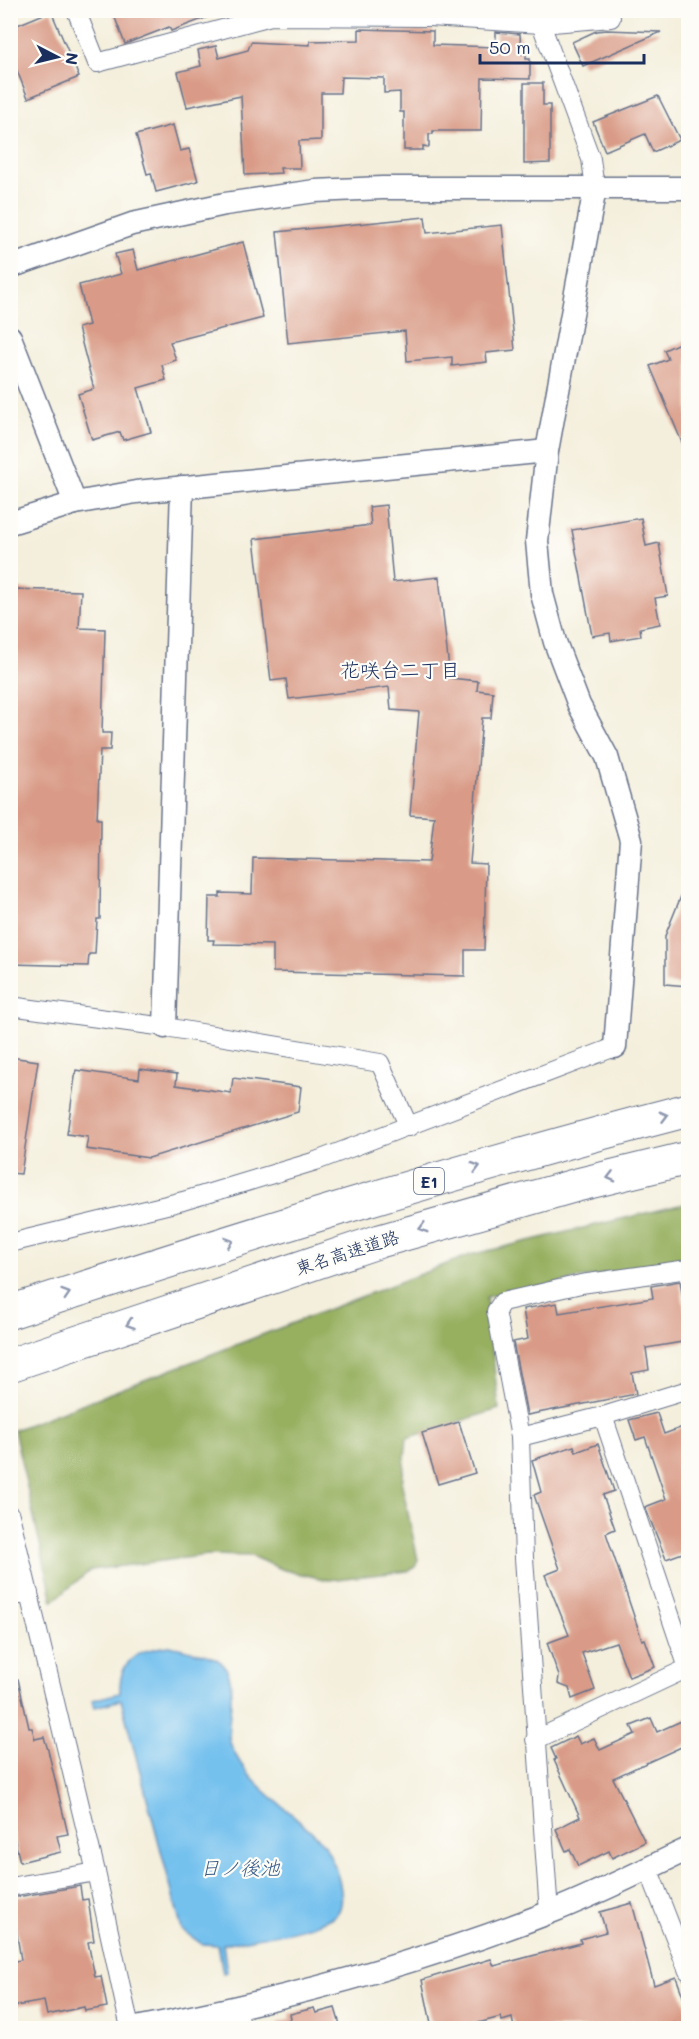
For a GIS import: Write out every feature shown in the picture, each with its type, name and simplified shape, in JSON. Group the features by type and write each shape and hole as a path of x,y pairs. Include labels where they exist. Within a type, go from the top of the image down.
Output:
{"highway":[{"name":"E1","path":"10,1312 383,1194 548,1146 688,1110"},
{"name":"東名高速道路","path":"10,1365 380,1240 577,1185 688,1158"}],"street":[{"path":"76,10 98,63 270,13 429,14 541,24 611,18 609,10"},
{"path":"10,1243 183,1201 316,1161 615,1047 631,840 607,757 579,705 555,642 542,594 537,541 547,451 595,188 591,159 541,24"},
{"path":"10,267 132,224 225,204 315,191 382,188 688,188"},
{"path":"10,337 75,503"},
{"path":"10,523 75,503 136,492 547,451"},
{"path":"165,1027 182,487"},
{"path":"10,1006 165,1027 380,1063 409,1127"},
{"path":"549,1913 524,1558 520,1437 496,1311 502,1302 581,1284 688,1269"},
{"path":"520,1437 603,1416 688,1390"},
{"path":"536,1740 688,1668 603,1416"},
{"path":"10,1515 20,1595 96,1872 130,2028"},
{"path":"136,2028 239,2019 549,1913 688,1849"},
{"path":"648,1868 687,1965"},
{"path":"10,1887 96,1872"}],"green space":[{"path":"688,1203 688,1258 486,1297 499,1409 407,1438 402,1485 418,1560 415,1567 408,1571 328,1580 284,1570 251,1556 208,1555 91,1570 53,1601 14,1430 470,1255"}],"water":[{"name":"日ノ後池","path":"170,1646 213,1657 227,1670 231,1695 229,1738 231,1745 248,1774 259,1786 321,1841 331,1857 341,1891 339,1910 334,1916 322,1922 280,1934 223,1944 227,1972 223,1973 218,1945 202,1944 182,1930 121,1700 95,1707 92,1700 120,1693 120,1682 127,1664 140,1653"}],"building":[{"path":"112,10 221,10 221,12 171,31 169,27 125,44"},
{"path":"51,11 79,77 28,98 10,53 10,28"},
{"path":"359,29 433,31 433,45 496,47 496,32 520,34 521,54 526,54 526,59 530,59 530,79 482,78 481,131 433,131 433,134 429,134 429,147 423,146 423,150 404,150 404,112 400,112 400,92 384,93 384,78 341,77 340,93 321,93 321,140 299,141 300,168 280,168 281,173 245,175 241,96 187,107 178,72 201,66 198,50 216,46 219,58 248,50 251,42 310,45 310,41 359,40"},
{"path":"596,31 661,32 583,66 572,42"},
{"path":"524,83 543,83 543,105 550,105 550,163 524,164"},
{"path":"658,96 680,140 653,152 645,134 605,151 593,122"},
{"path":"173,125 180,151 189,149 198,181 156,192 151,173 147,174 136,135"},
{"path":"425,217 427,233 502,225 515,350 486,353 487,362 452,366 452,357 407,361 405,331 288,343 277,232"},
{"path":"243,242 263,318 170,342 176,360 162,365 166,380 138,388 151,432 123,440 120,432 92,440 78,394 94,389 78,328 89,325 79,285 121,274 115,254 133,250 138,270"},
{"path":"688,339 688,457 650,366 668,359 664,350"},
{"path":"386,505 393,582 439,577 450,678 478,681 477,690 493,692 491,718 482,718 470,863 486,864 484,950 465,950 465,976 273,972 273,945 213,944 214,940 208,940 209,897 220,897 220,893 252,894 253,858 429,862 434,817 410,815 419,712 391,710 389,687 289,699 286,679 271,681 254,539 371,525 369,507"},
{"path":"641,518 646,546 659,543 668,596 655,598 660,624 640,628 641,636 611,641 610,633 592,636 572,530"},
{"path":"10,589 81,591 79,628 105,629 102,733 111,733 110,750 100,750 97,819 101,819 100,919 97,919 95,954 89,954 88,966 10,964"},
{"path":"688,879 688,986 665,984 665,936"},
{"path":"10,1057 38,1061 21,1174 10,1173"},
{"path":"140,1069 177,1074 176,1085 231,1093 233,1078 301,1087 298,1112 149,1158 86,1149 88,1137 67,1134 76,1070 139,1079"},
{"path":"680,1281 685,1312 688,1312 688,1341 646,1348 649,1370 632,1373 636,1394 527,1415 513,1342 528,1339 523,1309 557,1303 559,1313 653,1298 651,1286"},
{"path":"657,1413 664,1434 688,1425 688,1551 666,1559 645,1507 666,1499 645,1437 636,1440 629,1420"},
{"path":"459,1422 475,1473 438,1484 422,1433"},
{"path":"598,1444 614,1491 603,1495 615,1529 606,1533 642,1640 645,1639 655,1667 629,1677 616,1642 582,1653 595,1690 572,1699 569,1688 558,1684 559,1676 547,1643 569,1635 545,1575 560,1569 534,1495 541,1492 532,1460 574,1446 576,1452"},
{"path":"18,1679 29,1728 32,1728 35,1739 44,1737 68,1834 57,1836 61,1852 20,1862 10,1821 10,1680"},
{"path":"651,1718 657,1732 688,1718 688,1744 613,1778 645,1842 612,1858 609,1851 578,1866 570,1849 566,1851 556,1829 580,1817 554,1760 556,1759 551,1748 576,1736 580,1744 594,1738 600,1750 635,1734 631,1726"},
{"path":"80,1886 82,1900 88,1899 94,1941 88,1942 95,1977 101,1976 107,2007 85,2011 84,2007 47,2015 44,2001 10,2007 10,1962 21,1960 11,1898"},
{"path":"632,1903 654,1985 676,1977 688,2010 688,2028 677,2028 675,2023 647,2028 514,2028 512,2018 502,2021 501,2017 459,2028 432,2028 422,1980 491,1959 494,1966 581,1943 580,1939 606,1932 600,1912"},
{"path":"314,2008 316,2013 335,2008 341,2028 279,2028 278,2023 291,2019 290,2014"}],"district":[{"name":"花咲台二丁目","path":"400,669"}]}
